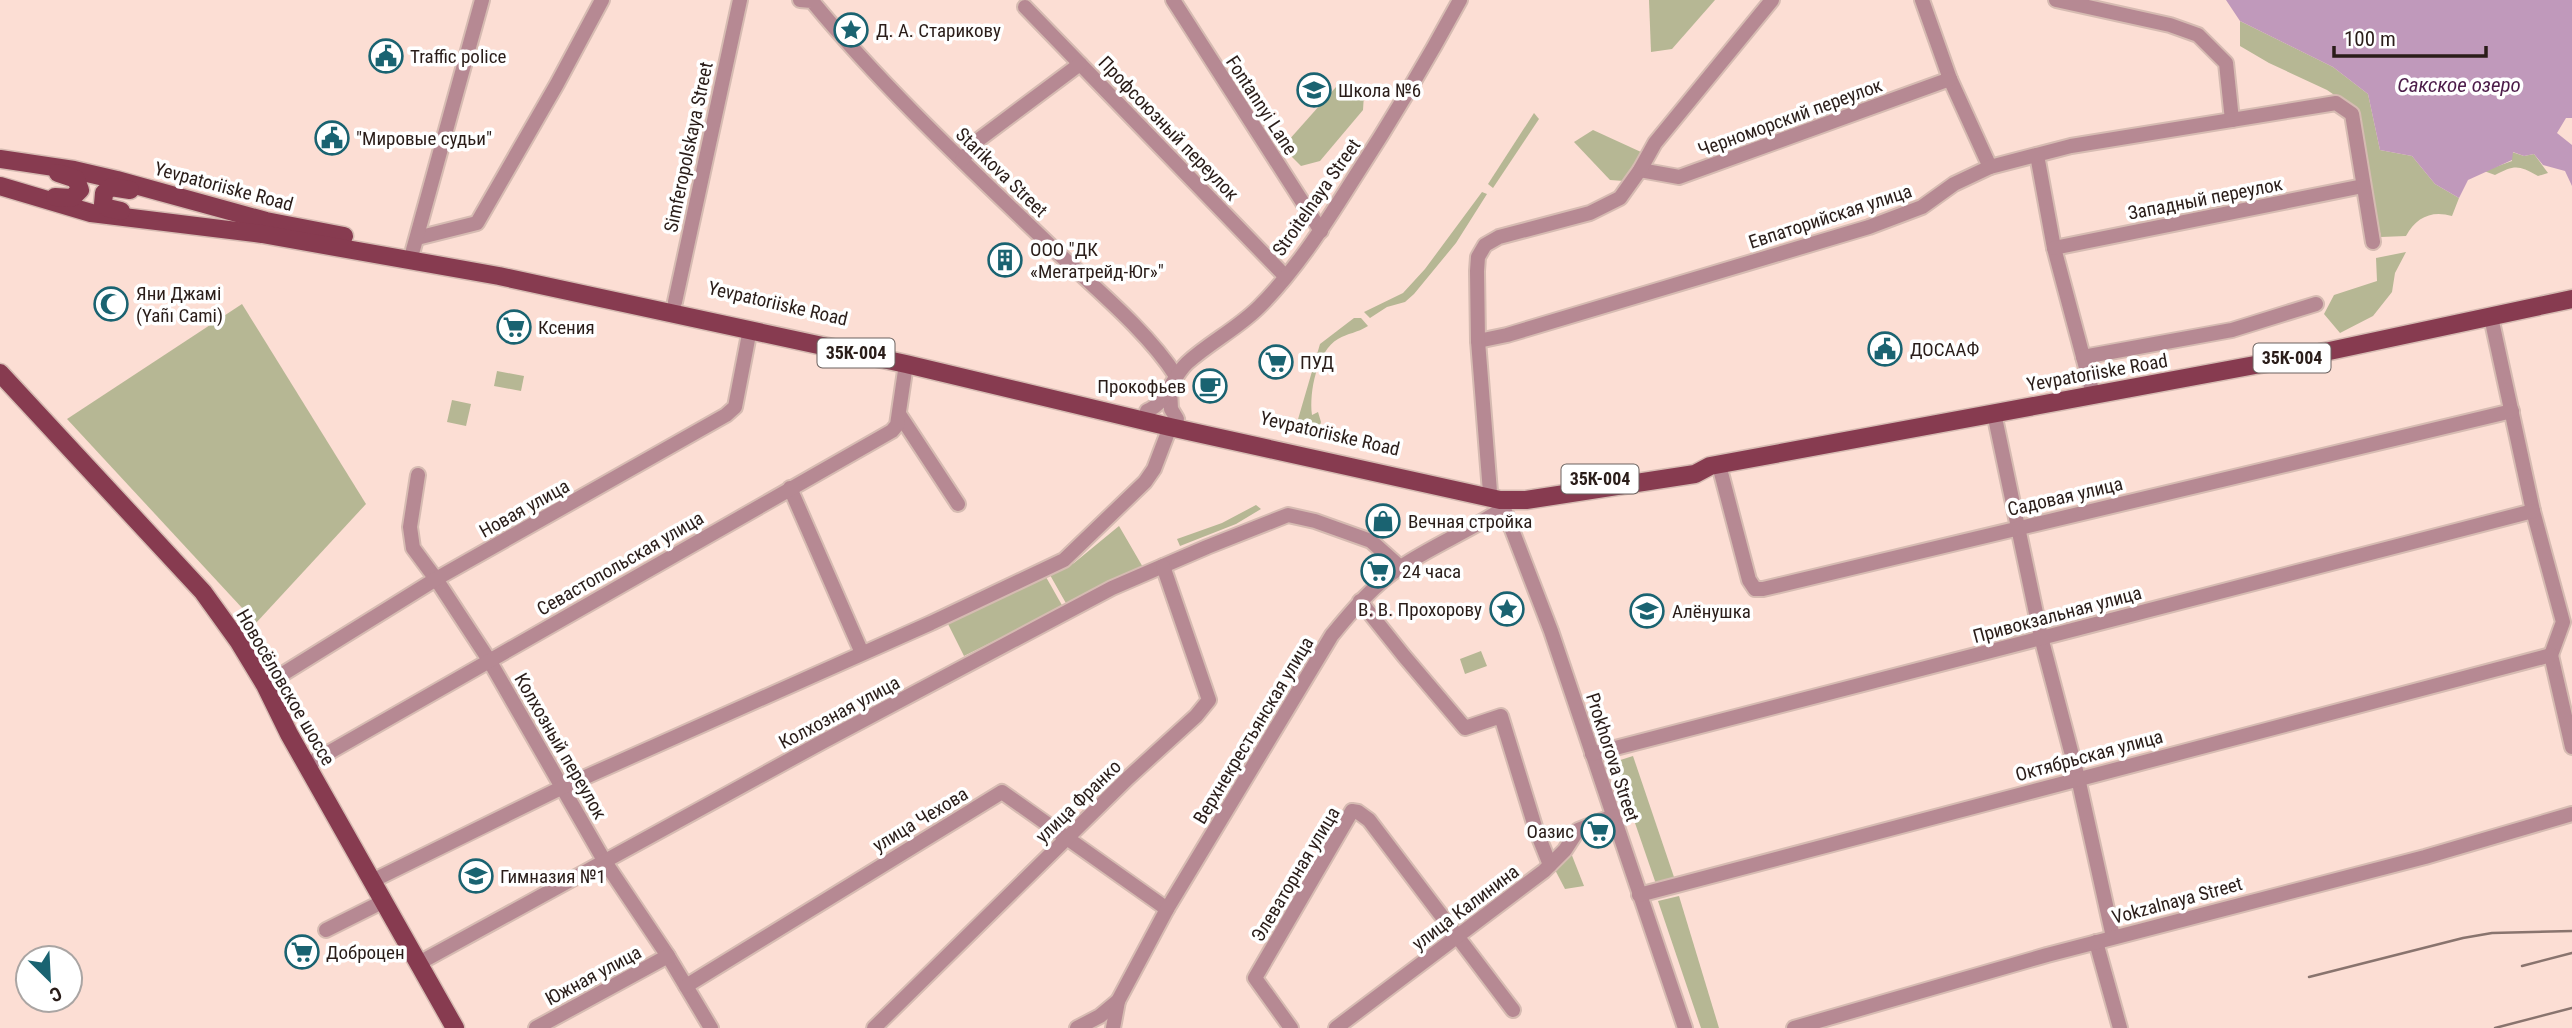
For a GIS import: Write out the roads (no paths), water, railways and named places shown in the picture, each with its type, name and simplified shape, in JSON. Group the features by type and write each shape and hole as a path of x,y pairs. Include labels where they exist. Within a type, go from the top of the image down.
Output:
{"main road":[{"name":"Yevpatoriiske Road","path":"7,160 74,170 266,221 415,244 894,350 1147,411 1174,423"},
{"path":"0,186 20,187 68,199 77,195 79,190 76,179 68,175 25,168 7,160"},
{"name":"Yevpatoriiske Road","path":"0,186 91,213 262,234 499,276 1174,423 1492,498 1693,464 1715,466 2320,353 2491,317"},
{"path":"147,188 139,191 111,187 104,193 103,204 108,208 160,218 171,224"},
{"name":"35К-004","path":"2491,317 2572,299"},
{"name":"Новосёловское шоссе","path":"0,373 204,592 223,616 265,685 455,1028"}],"street":[{"path":"415,244 482,0"},
{"path":"415,244 477,223 558,84 602,0"},
{"name":"Simferopolskaya Street","path":"675,302 740,0"},
{"name":"Starikova Street","path":"809,0 860,57 961,160 1168,363 1173,382"},
{"name":"Fontannyi Lane","path":"1173,0 1321,231"},
{"name":"Stroitelnaya Street","path":"1147,411 1161,402 1173,382 1198,354 1260,306 1321,231 1407,96 1460,0"},
{"path":"1473,528 1492,498 1478,341 1478,257 1485,244 1499,237 1590,213 1625,193 1655,143 1772,0"},
{"path":"1922,0 1950,79 1990,167"},
{"path":"2056,0 2170,25 2198,36 2226,63 2232,120"},
{"name":"Профсоюзный переулок","path":"1025,7 1284,276"},
{"path":"961,160 977,141 1080,64"},
{"name":"Черноморский переулок","path":"1640,170 1679,177 1950,79"},
{"name":"Евпаторийская улица","path":"1478,341 1507,335 1869,227 1922,207 1954,184 1990,167 2071,146 2336,103 2353,114 2363,186"},
{"path":"2037,155 2054,248 2093,394"},
{"path":"2363,186 2373,242"},
{"name":"Западный переулок","path":"2054,248 2363,186"},
{"path":"2083,357 2232,330 2316,304"},
{"path":"2491,317 2533,511 2563,622 2551,655 2572,747"},
{"name":"Новая улица","path":"265,685 436,579 726,415 735,407 750,329"},
{"path":"906,364 899,414 958,504"},
{"path":"1173,382 1171,409 1174,423"},
{"name":"Садовая улица","path":"1715,466 1749,580 1755,589 1763,589 2512,411"},
{"path":"1994,413 2041,637 2078,778 2113,937"},
{"name":"Севастопольская улица","path":"307,765 892,431 897,425 899,414"},
{"name":"Колхозная улица","path":"372,881 563,787 1009,587 1065,559 1145,482 1154,469 1174,423"},
{"name":"Колхозный переулок","path":"418,475 410,527 414,548 489,660 605,862 668,956 711,1028"},
{"path":"790,488 862,653"},
{"name":"Верхнекрестьянская улица","path":"1113,1028 1118,1001 1167,909 1332,635 1360,601 1400,567 1473,528 1492,498"},
{"name":"Prokhorova Street","path":"1492,498 1551,631 1685,1028"},
{"name":"Привокзальная улица","path":"1592,754 2533,511"},
{"name":"Колхозная улица","path":"419,963 1112,588 1288,515 1315,521 1371,541 1400,567"},
{"name":"улица Франко","path":"874,1028 1067,838 1196,716 1209,700 1159,568"},
{"path":"1360,601 1465,727 1501,716 1536,830 1550,865"},
{"name":"Октябрьская улица","path":"1639,895 2551,655"},
{"name":"улица Чехова","path":"686,986 1002,792 1167,909"},
{"name":"Элеваторная улица","path":"1291,1028 1255,978 1352,811 1359,812 1368,820 1514,1010"},
{"name":"Vokzalnaya Street","path":"1794,1028 2113,937 2425,858 2572,814"},
{"name":"улица Калинина","path":"1336,1028 1550,865 1565,850 1578,830 1613,816"},
{"path":"326,930 384,901"},
{"path":"2096,942 2120,1028"},
{"name":"Южная улица","path":"536,1028 668,956"},
{"name":"Верхнекрестьянская улица","path":"1082,1027 1118,1001"}],"water":[{"name":"Сакское озеро","path":"2226,0 2572,0 2572,118 2566,118 2557,133 2572,145 2572,186 2565,171 2543,165 2534,154 2524,156 2513,152 2512,160 2468,180 2459,198 2435,184 2412,156 2380,150 2368,94 2333,67 2240,21"}],"railway":[{"path":"2309,977 2463,938 2492,933 2572,931"},
{"path":"2522,966 2572,953"},
{"path":"2495,1028 2572,1008"}],"place":[{"name":"Д. А. Старикову","path":"851,30"},
{"name":"Traffic police","path":"386,56"},
{"name":"Школа №6","path":"1314,90"},
{"name":"\"Мировые судьи\"","path":"332,138"},
{"name":"ООО \"ДК «Мегатрейд-Юг»\"","path":"1005,260"},
{"name":"Яни Джамі (Yañı Cami)","path":"111,304"},
{"name":"Ксения","path":"514,327"},
{"name":"ДОСААФ","path":"1885,349"},
{"name":"ПУД","path":"1276,362"},
{"name":"Прокофьев","path":"1210,386"},
{"name":"Вечная стройка","path":"1383,521"},
{"name":"24 часа","path":"1378,571"},
{"name":"В. В. Прохорову","path":"1507,609"},
{"name":"Алёнушка","path":"1647,611"},
{"name":"Оазис","path":"1598,831"},
{"name":"Гимназия №1","path":"476,876"},
{"name":"Доброцен","path":"302,952"}]}
